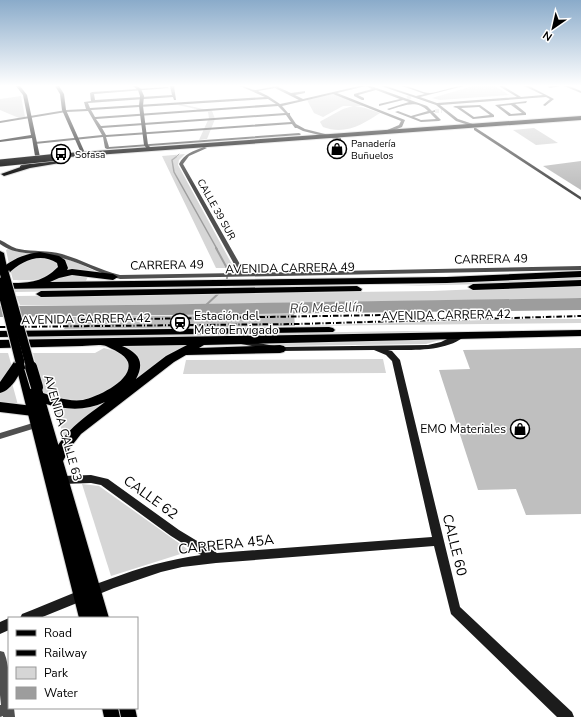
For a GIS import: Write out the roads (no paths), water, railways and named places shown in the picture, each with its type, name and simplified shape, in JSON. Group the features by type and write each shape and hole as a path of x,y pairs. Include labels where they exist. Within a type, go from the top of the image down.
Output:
{"highway":[{"path":"4,272 12,264 26,258 46,255 54,257 62,262 63,268 57,275"},
{"path":"557,269 581,268"},
{"path":"29,286 44,282 57,275 72,272 120,277"},
{"name":"AVENIDA CARRERA 49","path":"0,286 219,279 447,280 581,274"},
{"path":"360,289 447,280"},
{"name":"AVENIDA CARRERA 49","path":"0,294 490,287 581,283"},
{"name":"AVENIDA CARRERA 42","path":"0,334 581,326"},
{"name":"AVENIDA CARRERA 42","path":"0,344 233,341 581,333"},
{"path":"57,459 64,445 76,432 178,354 203,341"},
{"path":"38,391 46,400 63,404 83,404 102,399 120,388 132,376 134,370 133,358 126,350 104,343"},
{"path":"178,354 202,350 280,349"},
{"path":"0,389 8,381 20,362"},
{"path":"0,407 33,411"}],"main road":[{"path":"1,162 38,157 50,159 188,150 575,119"},
{"path":"1,162 188,150 212,145 457,127 475,127"},
{"path":"303,141 319,138"},
{"path":"65,157 148,148"},
{"path":"2,175 22,167 50,159 83,153 148,148 188,150"},
{"path":"1,162 9,162 11,166 9,170 2,175"},
{"name":"AVENIDA CALLE 63","path":"0,253 4,272 63,480 87,594"},
{"name":"AVENIDA CALLE 63","path":"0,282 36,425 87,594"},
{"path":"86,617 87,594"},
{"path":"87,594 100,617"}],"street":[{"path":"0,122 19,119"},
{"path":"22,167 38,157 30,119"},
{"path":"69,119 83,153"},
{"path":"95,119 106,136 108,148 148,148 207,140 299,134"},
{"path":"143,119 148,148"},
{"path":"100,127 209,119"},
{"path":"207,140 215,119"},
{"path":"251,119 258,137"},
{"path":"292,119 299,134"},
{"path":"385,133 401,126 403,120 402,119"},
{"path":"418,119 423,121 440,119"},
{"path":"199,141 205,122 201,120"},
{"path":"457,120 475,127 581,199"},
{"path":"457,120 459,123 457,127"},
{"path":"35,143 77,138 295,124 304,130 340,139"},
{"path":"274,141 293,137 299,134"},
{"path":"0,141 34,136"},
{"path":"207,140 207,143 212,145"},
{"name":"CALLE 39 SUR","path":"188,150 181,164 243,275"},
{"name":"CARRERA 49","path":"0,242 7,248 15,250 59,255 105,273 120,277 219,279"},
{"name":"CARRERA 49","path":"234,279 243,275 557,269"},
{"name":"AVENIDA CARRERA 42","path":"233,341 280,349 376,348 436,346 462,335"},
{"name":"CALLE 60","path":"376,348 389,353 396,360 455,610 567,717"},
{"path":"0,436 36,425"},
{"name":"CALLE 62","path":"63,480 91,479 104,482 175,533 216,558"},
{"name":"CARRERA 45A","path":"29,617 162,566 216,558 438,541"},
{"path":"0,656 6,712"}],"water":[{"name":"Río Medellín","path":"581,298 581,310 0,317 0,306"}],"waterway":[{"path":"176,157 179,154"},
{"path":"176,157 172,160 174,172 217,249"},
{"path":"216,248 228,270 226,286 222,289"},
{"path":"205,306 219,293"}],"railway":[{"path":"81,320 385,315"},
{"path":"0,327 297,324 581,316"}],"place":[{"name":"Panadería Buñuelos","path":"337,149"},
{"name":"Sofasa","path":"61,154"},
{"name":"Estación del Metro Envigado","path":"180,323"},
{"name":"EMO Materiales","path":"520,429"}]}
